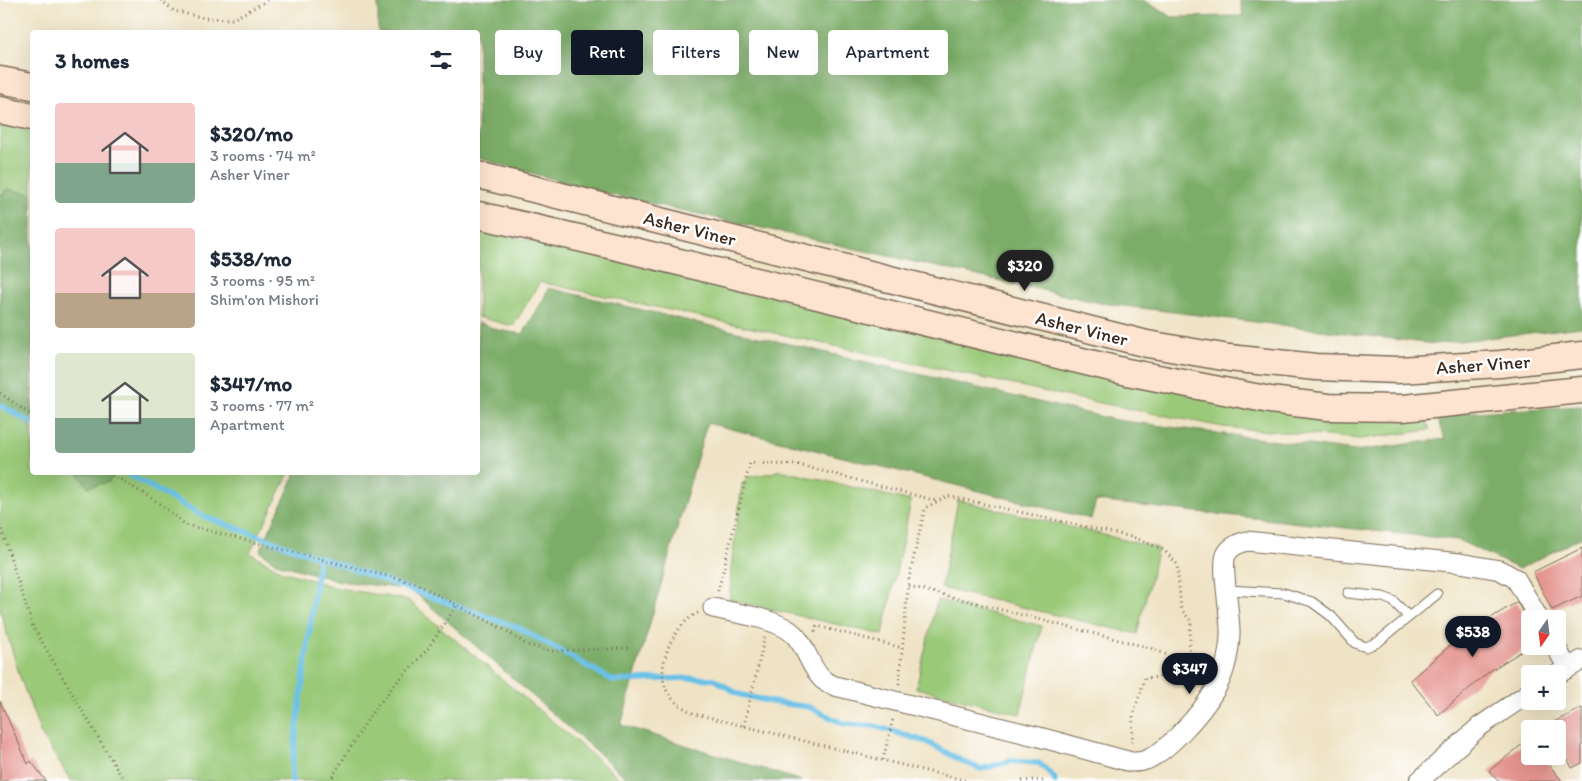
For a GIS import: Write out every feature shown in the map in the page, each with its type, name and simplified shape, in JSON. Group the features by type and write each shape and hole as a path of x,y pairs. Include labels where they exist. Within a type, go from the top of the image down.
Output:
{"main road":[{"path":"0,80 30,86"},
{"path":"0,110 30,117"},
{"name":"Asher Viner","path":"480,176 1147,344 1229,358 1316,367 1398,370 1500,364 1582,355"},
{"name":"Asher Viner","path":"480,215 618,247 1128,372 1270,400 1328,407 1403,408 1582,390"}],"street":[{"path":"713,608 768,621 791,632 823,680 835,686 1131,762 1145,761 1160,753 1188,726 1214,693 1226,664 1230,634 1224,568 1226,555 1236,544 1247,541 1460,563 1500,570 1516,578 1534,610"},
{"path":"1561,655 1569,668"},
{"path":"1419,781 1480,727 1521,698"}],"lane":[{"path":"1227,590 1284,593 1312,602 1331,616 1355,643 1366,647 1378,642 1437,594"},
{"path":"1348,593 1383,597 1393,601 1409,617"}],"path":[{"path":"161,0 174,11 204,18 233,19 268,0"},
{"path":"0,393 30,415"},
{"path":"713,608 750,463 799,465 938,501"},
{"path":"113,475 156,502 186,524 415,583 505,630 527,645 551,651 632,648"},
{"path":"883,760 898,702 908,586 925,508 948,496 1136,538 1164,550 1176,564 1181,609 1191,621 1189,654 1183,667 1162,677 1145,678 1133,716 1131,762"},
{"path":"0,525 33,627 124,781"},
{"path":"908,586 1154,649 1176,659 1210,698"},
{"path":"330,781 372,714 396,683 427,650 457,605"},
{"path":"690,616 672,639 665,660 663,674 666,688 677,704 695,714 967,781"},
{"path":"744,726 768,621"},
{"path":"810,661 816,626 903,648"},
{"path":"1022,781 1044,781"}],"green space":[{"path":"378,0 1143,0 1172,17 1243,16 1240,0 1582,0 1582,327 1434,344 1100,303 599,192 480,159 480,30 378,30"},
{"path":"0,125 30,131 30,475 288,475 250,553 282,571 338,588 408,600 623,781 71,781 41,734 20,677 0,610"},
{"path":"7,189 30,194 30,425 0,405 0,193 3,195"},
{"path":"480,229 1141,380 1424,414 1430,430 1360,439 1223,427 1070,397 540,282 513,326 480,318"},
{"path":"548,288 1116,420 1355,451 1445,439 1435,414 1582,406 1582,537 1519,569 1458,540 1096,501 1091,519 707,423 621,725 802,781 630,781 413,591 339,581 276,563 260,551 295,475 480,475 480,323 498,330 523,334"},
{"path":"780,470 911,501 883,635 730,600 731,567 742,484 748,477"},
{"path":"79,475 114,475 109,482 88,487"},
{"path":"958,500 1158,548 1137,634 941,588"},
{"path":"937,600 1042,626 1020,714 916,688"}],"building":[{"path":"1582,548 1582,596 1552,610 1533,572"},
{"path":"1517,602 1522,610 1521,652 1490,671 1438,715 1410,680 1461,636"},
{"path":"0,701 28,764 31,761 46,781 0,781"},
{"path":"1582,708 1582,763 1572,768 1566,756 1566,720 1558,720"},
{"path":"1521,745 1521,765 1549,765 1562,781 1498,781 1489,771"}],"waterway":[{"path":"0,405 30,422"},
{"path":"129,475 205,517 519,628 614,681 714,679 738,694 772,702 809,707 844,724 875,726 927,742 981,769 1010,761 1039,763 1054,777 1055,781"},
{"path":"292,781 292,767 319,557"}]}
